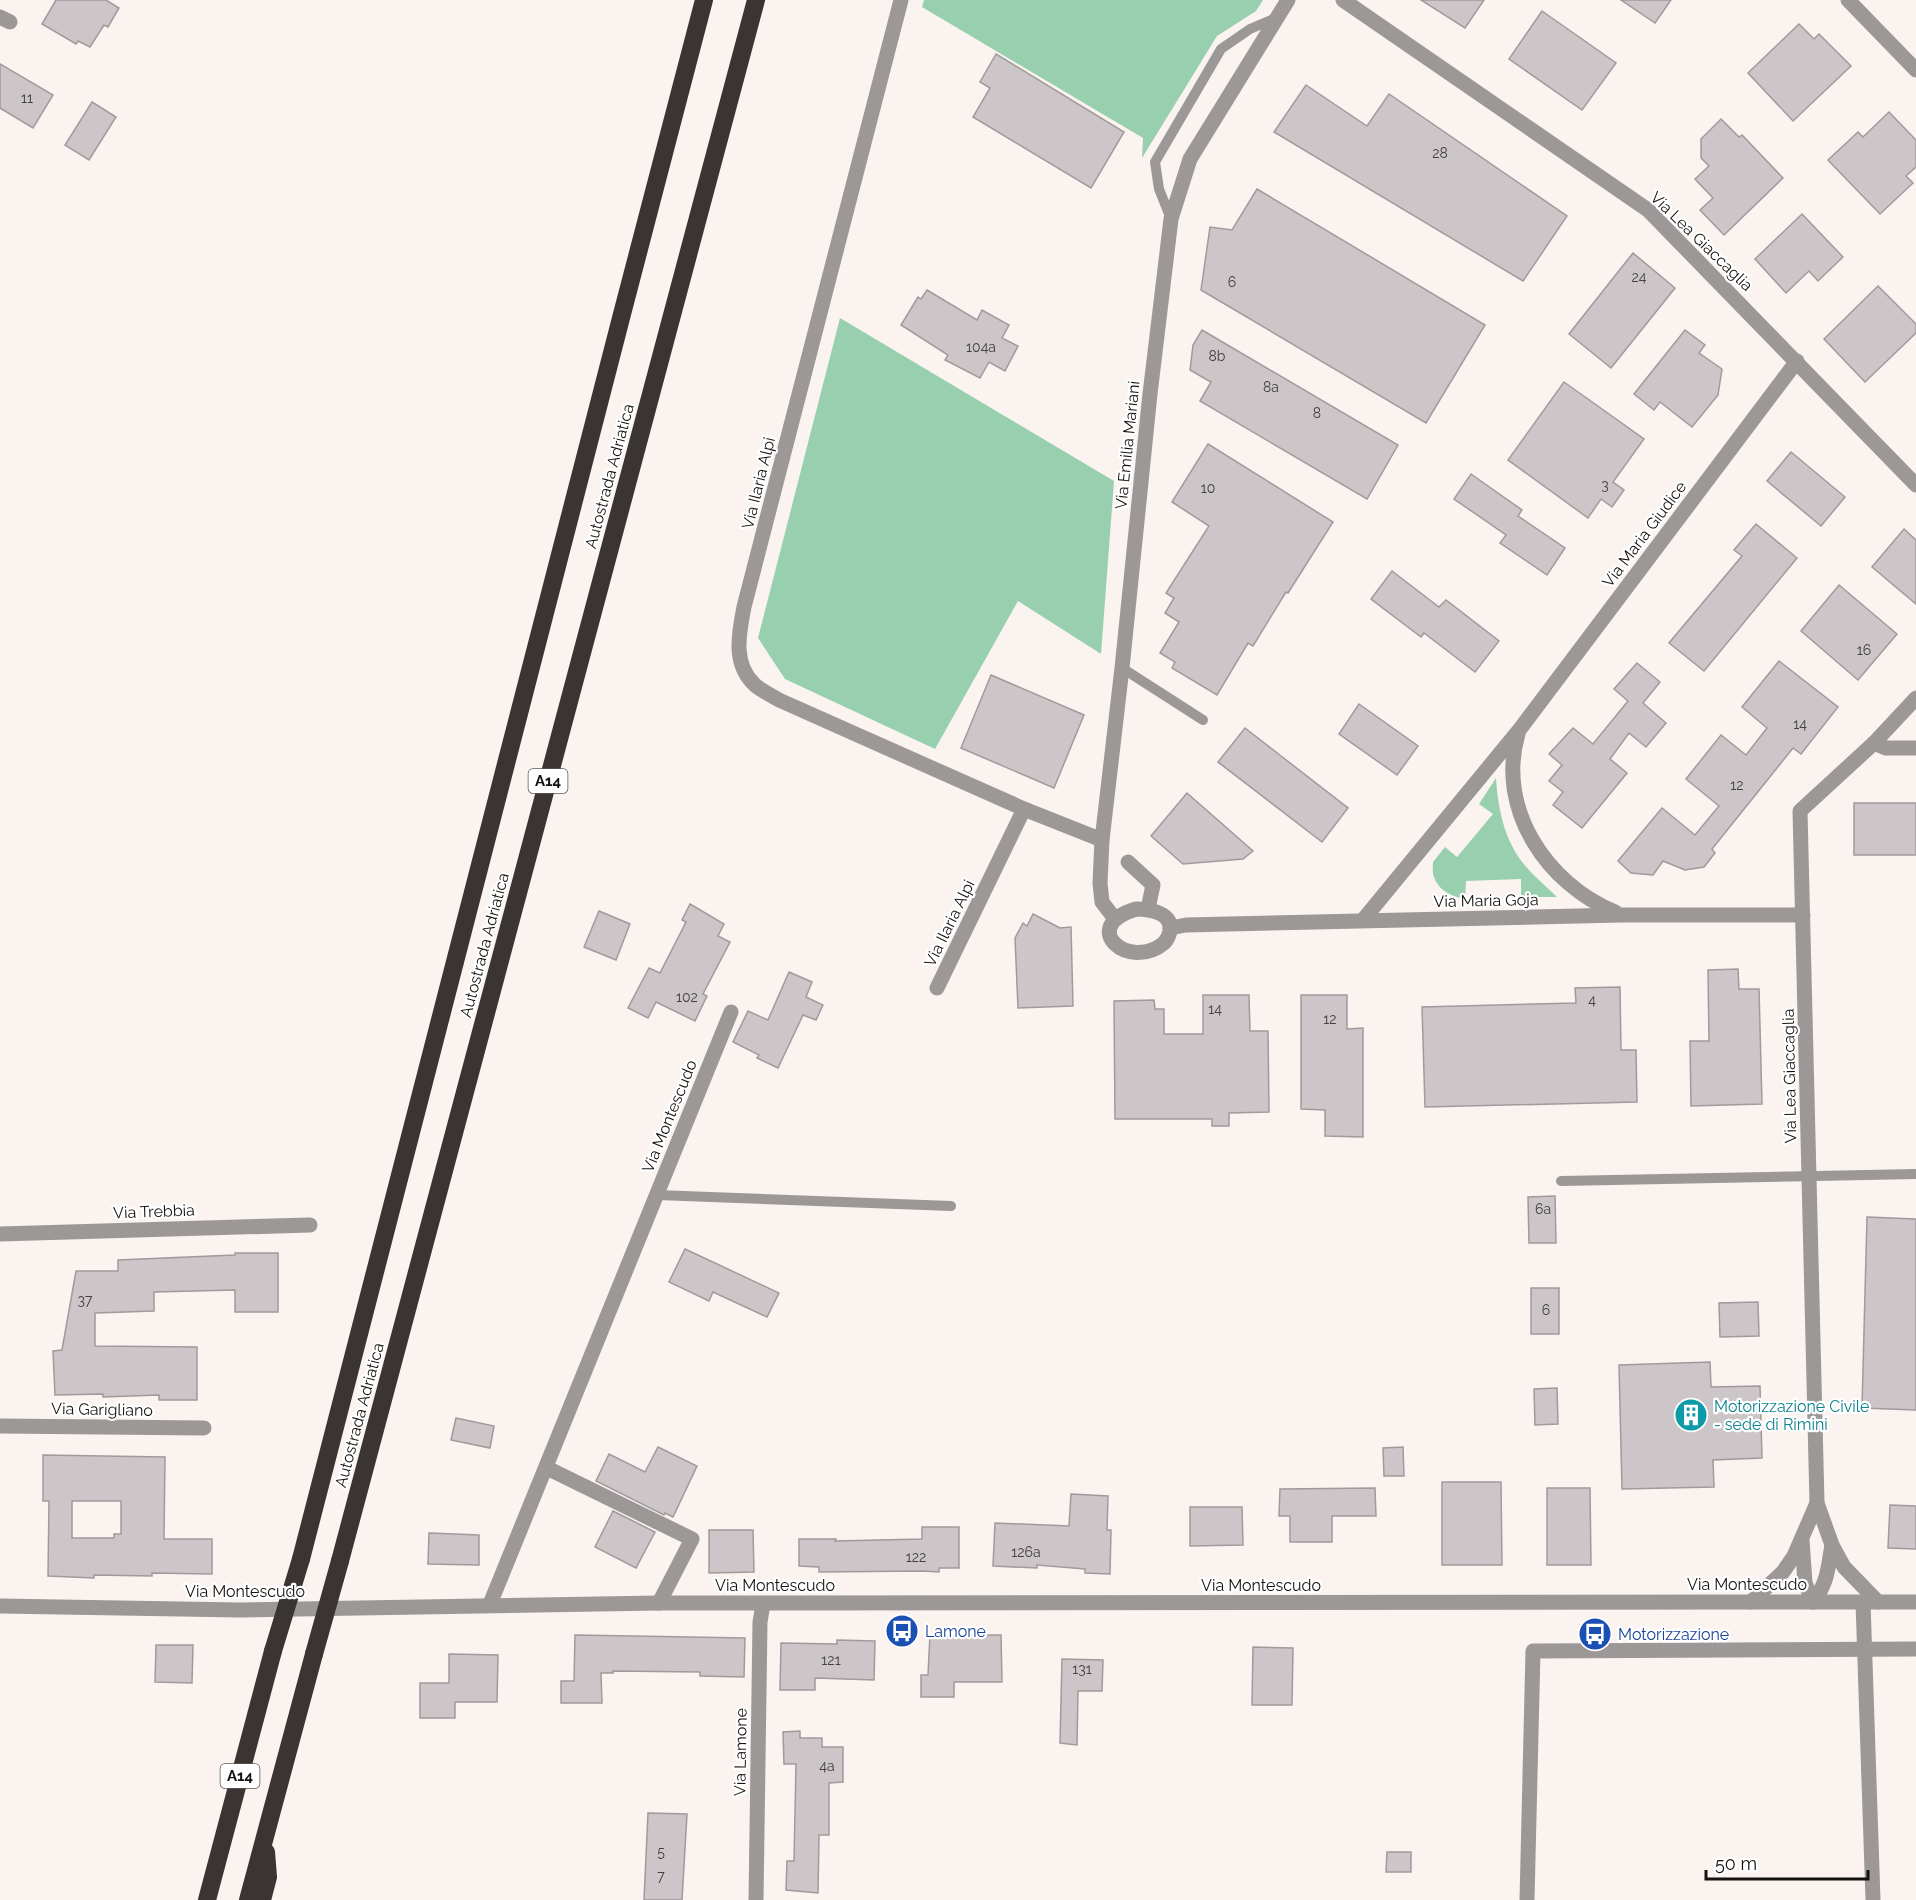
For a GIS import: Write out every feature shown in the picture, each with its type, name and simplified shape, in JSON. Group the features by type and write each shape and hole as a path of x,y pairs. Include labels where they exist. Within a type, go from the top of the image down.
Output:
{"highway":[{"name":"Autostrada Adriatica","path":"207,1900 273,1651 301,1559 704,0"},
{"name":"Autostrada Adriatica","path":"248,1900 756,0"},
{"path":"262,1900 268,1877 265,1836"}],"street":[{"name":"Via Ilaria Alpi","path":"901,0 744,607 738,639 741,665 754,684 779,700 1024,809 1102,840"},
{"name":"Via Emilia Mariani","path":"1115,919 1102,902 1100,882 1102,840 1171,219 1190,159 1288,0"},
{"name":"Via Lea Giaccaglia","path":"1343,0 1648,210 1916,485"},
{"path":"1848,0 1916,70"},
{"name":"Via Maria Giudice","path":"1363,920 1520,729 1797,362"},
{"name":"Via Lea Giaccaglia","path":"1870,1602 1844,1567 1832,1545 1817,1503 1800,811 1874,744 1916,698"},
{"name":"Via Maria Giudice","path":"1520,729 1515,746 1513,784 1518,809 1530,836 1544,859 1579,892 1593,902 1621,915"},
{"path":"1874,744 1886,748 1916,748"},
{"name":"Via Ilaria Alpi","path":"937,988 1024,809"},
{"path":"1128,862 1153,885 1148,909"},
{"path":"1136,909 1148,909 1166,918 1170,928 1169,936 1153,949 1142,952 1130,952 1118,948 1108,934 1115,919 1136,909"},
{"name":"Via Maria Goja","path":"1170,928 1186,925 1363,920 1621,915 1803,915"},
{"name":"Via Montescudo","path":"490,1604 730,1012"},
{"name":"Via Trebbia","path":"0,1234 310,1226"},
{"name":"Via Garigliano","path":"0,1426 204,1428"},
{"path":"547,1468 692,1539 659,1603"},
{"name":"Via Lea Giaccaglia","path":"1751,1602 1783,1572 1794,1556 1817,1503"},
{"name":"Via Lea Giaccaglia","path":"1802,1540 1806,1583 1813,1602"},
{"name":"Via Lea Giaccaglia","path":"1813,1602 1827,1579 1832,1545"},
{"path":"1870,1602 1864,1649 1873,1900"},
{"name":"Via Montescudo","path":"0,1606 240,1610 490,1604 659,1603 1916,1602"},
{"name":"Via Lamone","path":"756,1900 760,1622 763,1604"},
{"path":"1527,1900 1533,1651 1916,1648"}],"lane":[{"path":"1171,219 1158,189 1155,162 1221,49 1250,29 1276,18"},
{"path":"1122,668 1203,720"},
{"path":"1561,1181 1916,1174"},
{"path":"657,1195 951,1206"}],"green space":[{"path":"924,0 1263,0 1256,11 1217,36 1142,158 1143,138 922,7"},
{"path":"840,318 1114,481 1101,654 1018,601 935,749 785,679 758,638"},
{"path":"1496,778 1500,812 1516,854 1557,897 1521,897 1521,879 1466,881 1465,899 1446,892 1436,882 1433,862 1445,847 1457,857 1493,814 1479,804"}],"building":[{"path":"56,0 106,0 119,8 108,27 104,25 90,47 78,41 76,44 42,24"},
{"path":"1421,0 1484,0 1465,28"},
{"path":"1621,0 1671,0 1655,23"},
{"path":"1542,11 1616,63 1582,110 1509,59"},
{"path":"1799,24 1814,39 1819,34 1851,66 1793,121 1748,73"},
{"path":"996,54 1124,132 1091,188 973,117 990,88 980,82"},
{"path":"0,64 53,95 33,128 0,108"},
{"path":"1306,85 1367,126 1389,94 1567,216 1523,281 1274,132"},
{"path":"92,102 116,117 89,160 65,145"},
{"path":"1889,112 1916,140 1916,167 1906,176 1913,183 1880,214 1828,160 1858,132 1863,137"},
{"path":"1721,119 1739,137 1742,135 1783,178 1724,235 1700,210 1713,198 1695,179 1709,166 1701,158 1701,139"},
{"path":"1257,189 1485,325 1426,423 1201,290 1210,227 1232,230"},
{"path":"1802,214 1843,257 1818,281 1809,271 1786,293 1755,259"},
{"path":"1633,253 1675,288 1611,368 1569,334"},
{"path":"1878,286 1916,324 1916,333 1865,382 1824,339"},
{"path":"927,290 977,320 982,310 1009,325 1002,338 1018,346 1005,371 989,362 980,378 945,360 948,355 901,325 918,297 921,299"},
{"path":"1202,330 1398,445 1367,499 1200,401 1211,382 1190,370 1193,345"},
{"path":"1685,330 1705,345 1699,353 1722,369 1718,395 1692,427 1660,402 1654,410 1634,394"},
{"path":"1564,382 1644,439 1613,482 1624,490 1612,507 1601,499 1588,518 1508,460"},
{"path":"1208,444 1333,522 1253,646 1248,643 1217,695 1172,668 1175,662 1160,653 1179,622 1165,613 1174,598 1166,593 1209,526 1172,502"},
{"path":"1791,452 1845,497 1821,526 1767,481"},
{"path":"1471,474 1522,510 1518,516 1565,548 1547,575 1500,543 1506,535 1454,499"},
{"path":"1756,524 1797,558 1704,671 1669,643 1742,556 1734,550"},
{"path":"1904,529 1916,540 1916,604 1872,567"},
{"path":"1392,571 1439,607 1446,600 1499,641 1475,672 1424,633 1421,637 1371,599"},
{"path":"1839,585 1897,634 1858,680 1801,631"},
{"path":"1779,661 1838,707 1801,754 1793,748 1712,849 1715,853 1704,867 1685,870 1663,861 1653,875 1631,873 1618,861 1662,808 1695,835 1719,806 1686,779 1721,735 1746,755 1767,728 1742,707"},
{"path":"1637,663 1660,682 1643,703 1666,723 1646,747 1629,733 1610,759 1627,773 1582,828 1553,805 1563,792 1549,781 1562,765 1549,754 1573,728 1593,744 1628,701 1614,689"},
{"path":"991,675 1084,715 1054,788 961,748"},
{"path":"1359,704 1418,746 1397,775 1339,734"},
{"path":"1245,728 1348,808 1322,842 1218,762"},
{"path":"1187,793 1253,851 1243,859 1183,864 1151,836"},
{"path":"1854,803 1916,803 1916,855 1854,855"},
{"path":"690,904 724,924 718,936 730,942 703,994 707,996 695,1021 656,1002 648,1018 628,1008 649,968 660,973 686,922 682,920"},
{"path":"599,911 630,924 616,960 584,947"},
{"path":"1033,914 1060,928 1071,927 1073,1006 1018,1008 1015,938 1023,923 1027,926"},
{"path":"1738,969 1739,989 1759,989 1762,1104 1691,1106 1690,1041 1709,1041 1708,970"},
{"path":"789,972 812,982 806,997 823,1005 816,1020 803,1015 778,1068 757,1058 759,1055 733,1042 748,1011 768,1020"},
{"path":"1620,987 1621,1050 1636,1050 1637,1102 1425,1107 1422,1007 1576,1003 1575,988"},
{"path":"1203,995 1249,995 1250,1031 1268,1031 1269,1112 1229,1113 1229,1126 1212,1126 1212,1119 1115,1119 1114,1001 1154,1000 1155,1009 1164,1009 1164,1034 1203,1034"},
{"path":"1301,995 1347,995 1347,1029 1363,1028 1363,1137 1325,1136 1325,1110 1301,1109"},
{"path":"1555,1196 1556,1243 1529,1243 1528,1197"},
{"path":"1867,1217 1916,1219 1916,1410 1862,1408"},
{"path":"685,1249 779,1293 767,1317 713,1292 709,1301 669,1282"},
{"path":"235,1253 278,1253 278,1312 235,1312 235,1290 154,1292 154,1311 95,1313 95,1346 197,1347 197,1400 159,1400 159,1395 103,1397 103,1394 55,1395 53,1351 62,1350 76,1271 118,1271 118,1260 235,1255"},
{"path":"1531,1288 1559,1288 1559,1334 1531,1334"},
{"path":"1758,1302 1759,1336 1720,1337 1719,1303"},
{"name":"Motorizzazione Civile - sede di Rimini","path":"1710,1362 1711,1387 1760,1386 1762,1458 1713,1460 1714,1487 1622,1489 1619,1365"},
{"path":"1557,1388 1558,1424 1535,1425 1534,1389"},
{"path":"456,1418 494,1426 490,1448 451,1440"},
{"path":"658,1447 697,1466 673,1517 665,1513 664,1515 596,1481 609,1454 645,1472"},
{"path":"1403,1447 1404,1476 1384,1476 1383,1448"},
{"path":"43,1455 165,1457 164,1539 212,1539 212,1574 152,1573 152,1576 94,1575 94,1578 48,1576 49,1501 43,1501","holes":["72,1501 121,1501 121,1534 114,1534 114,1538 72,1538"]},
{"path":"1442,1482 1501,1482 1502,1565 1442,1565"},
{"path":"1375,1488 1376,1516 1332,1516 1332,1542 1290,1542 1290,1516 1279,1516 1280,1489"},
{"path":"1547,1488 1590,1488 1591,1565 1547,1565"},
{"path":"1071,1494 1108,1496 1107,1530 1111,1530 1110,1574 1085,1573 1085,1569 1037,1565 1037,1568 993,1566 995,1523 1069,1526"},
{"path":"1890,1505 1916,1506 1916,1549 1888,1548"},
{"path":"1190,1507 1242,1507 1243,1545 1190,1546"},
{"path":"613,1511 655,1532 636,1568 595,1547"},
{"path":"922,1527 959,1527 959,1568 939,1568 939,1572 819,1572 819,1567 799,1566 799,1539 836,1539 835,1541 922,1539"},
{"path":"709,1530 753,1530 754,1572 709,1573"},
{"path":"429,1533 479,1535 479,1565 428,1564"},
{"path":"575,1635 745,1638 744,1677 700,1676 700,1672 613,1671 613,1673 601,1673 602,1703 561,1703 561,1681 574,1681"},
{"path":"930,1635 1001,1635 1002,1682 954,1682 954,1697 921,1697 921,1675 928,1675"},
{"path":"837,1640 875,1641 874,1680 815,1678 815,1690 780,1690 781,1643 837,1644"},
{"path":"156,1645 193,1645 192,1683 155,1682"},
{"path":"1253,1647 1293,1648 1292,1705 1252,1705"},
{"path":"449,1654 498,1655 497,1702 455,1702 455,1718 420,1718 420,1683 449,1683"},
{"path":"1062,1659 1103,1660 1102,1691 1078,1691 1077,1745 1060,1743"},
{"path":"800,1731 800,1738 822,1738 822,1747 843,1747 843,1782 829,1783 829,1835 819,1835 818,1893 786,1890 787,1861 794,1861 796,1764 784,1764 783,1732"},
{"path":"648,1813 687,1814 682,1900 644,1900"},
{"path":"1387,1852 1411,1852 1411,1872 1386,1872"}],"place":[{"name":"Motorizzazione Civile - sede di Rimini","path":"1691,1415"},
{"name":"Lamone","path":"902,1631"},
{"name":"Motorizzazione","path":"1595,1634"}]}
